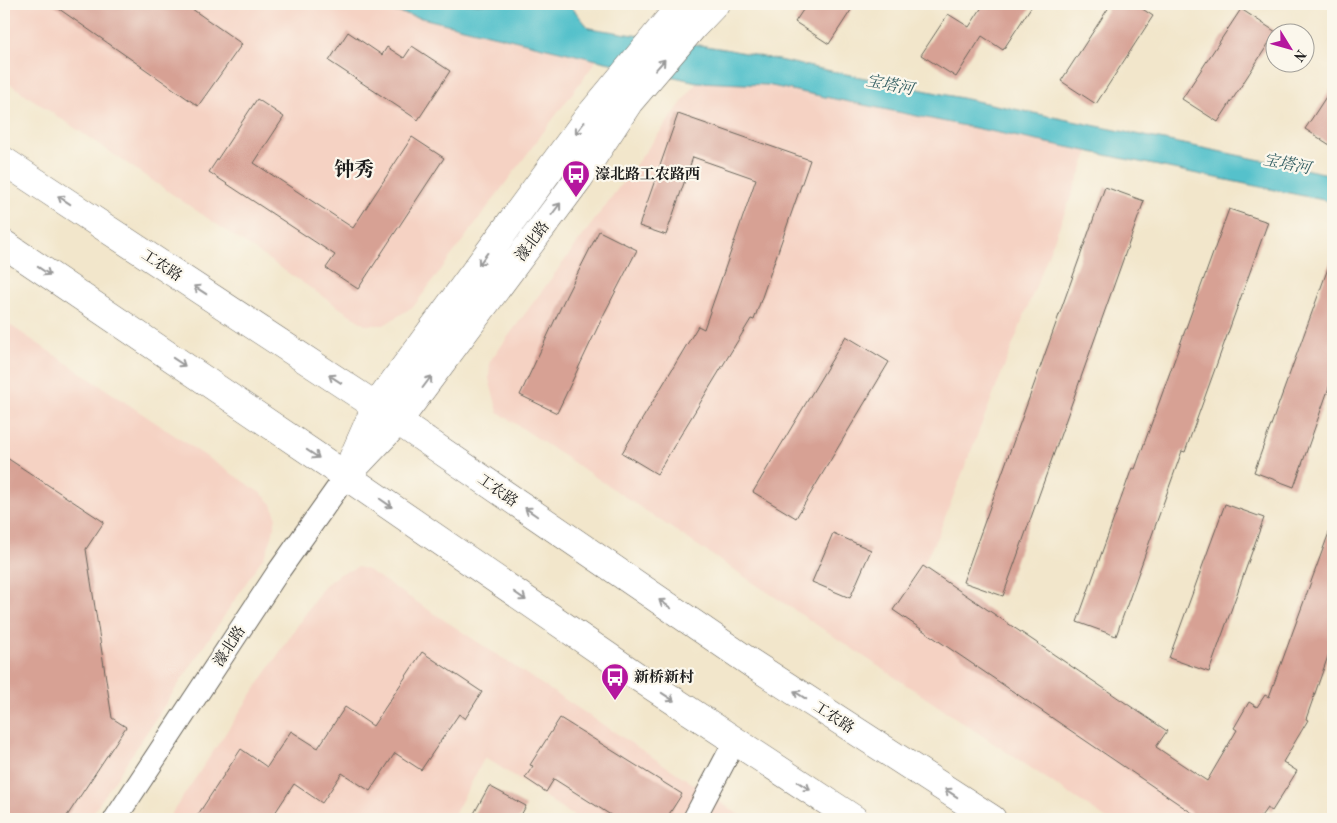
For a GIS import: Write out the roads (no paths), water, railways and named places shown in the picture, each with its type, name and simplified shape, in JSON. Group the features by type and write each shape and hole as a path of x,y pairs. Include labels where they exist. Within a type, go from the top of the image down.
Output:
{"main road":[{"name":"濠北路","path":"346,476 398,421 579,178 620,96 684,15 715,4"},
{"name":"濠北路","path":"346,476 376,406 586,120 620,96"},
{"name":"工农路","path":"4,161 376,406 751,664 992,819"},
{"path":"4,244 635,675 854,819"}],"street":[{"name":"濠北路","path":"115,819 278,572 346,476"},
{"path":"694,819 735,741"}],"water":[{"name":"宝塔河","path":"363,4 569,4 589,28 725,49 1333,175 1333,202 767,85 697,82"}],"place":[{"name":"濠北路工农路西","path":"576,198"},
{"name":"新桥新村","path":"615,701"}],"district":[{"name":"钟秀","path":"354,169"}]}
